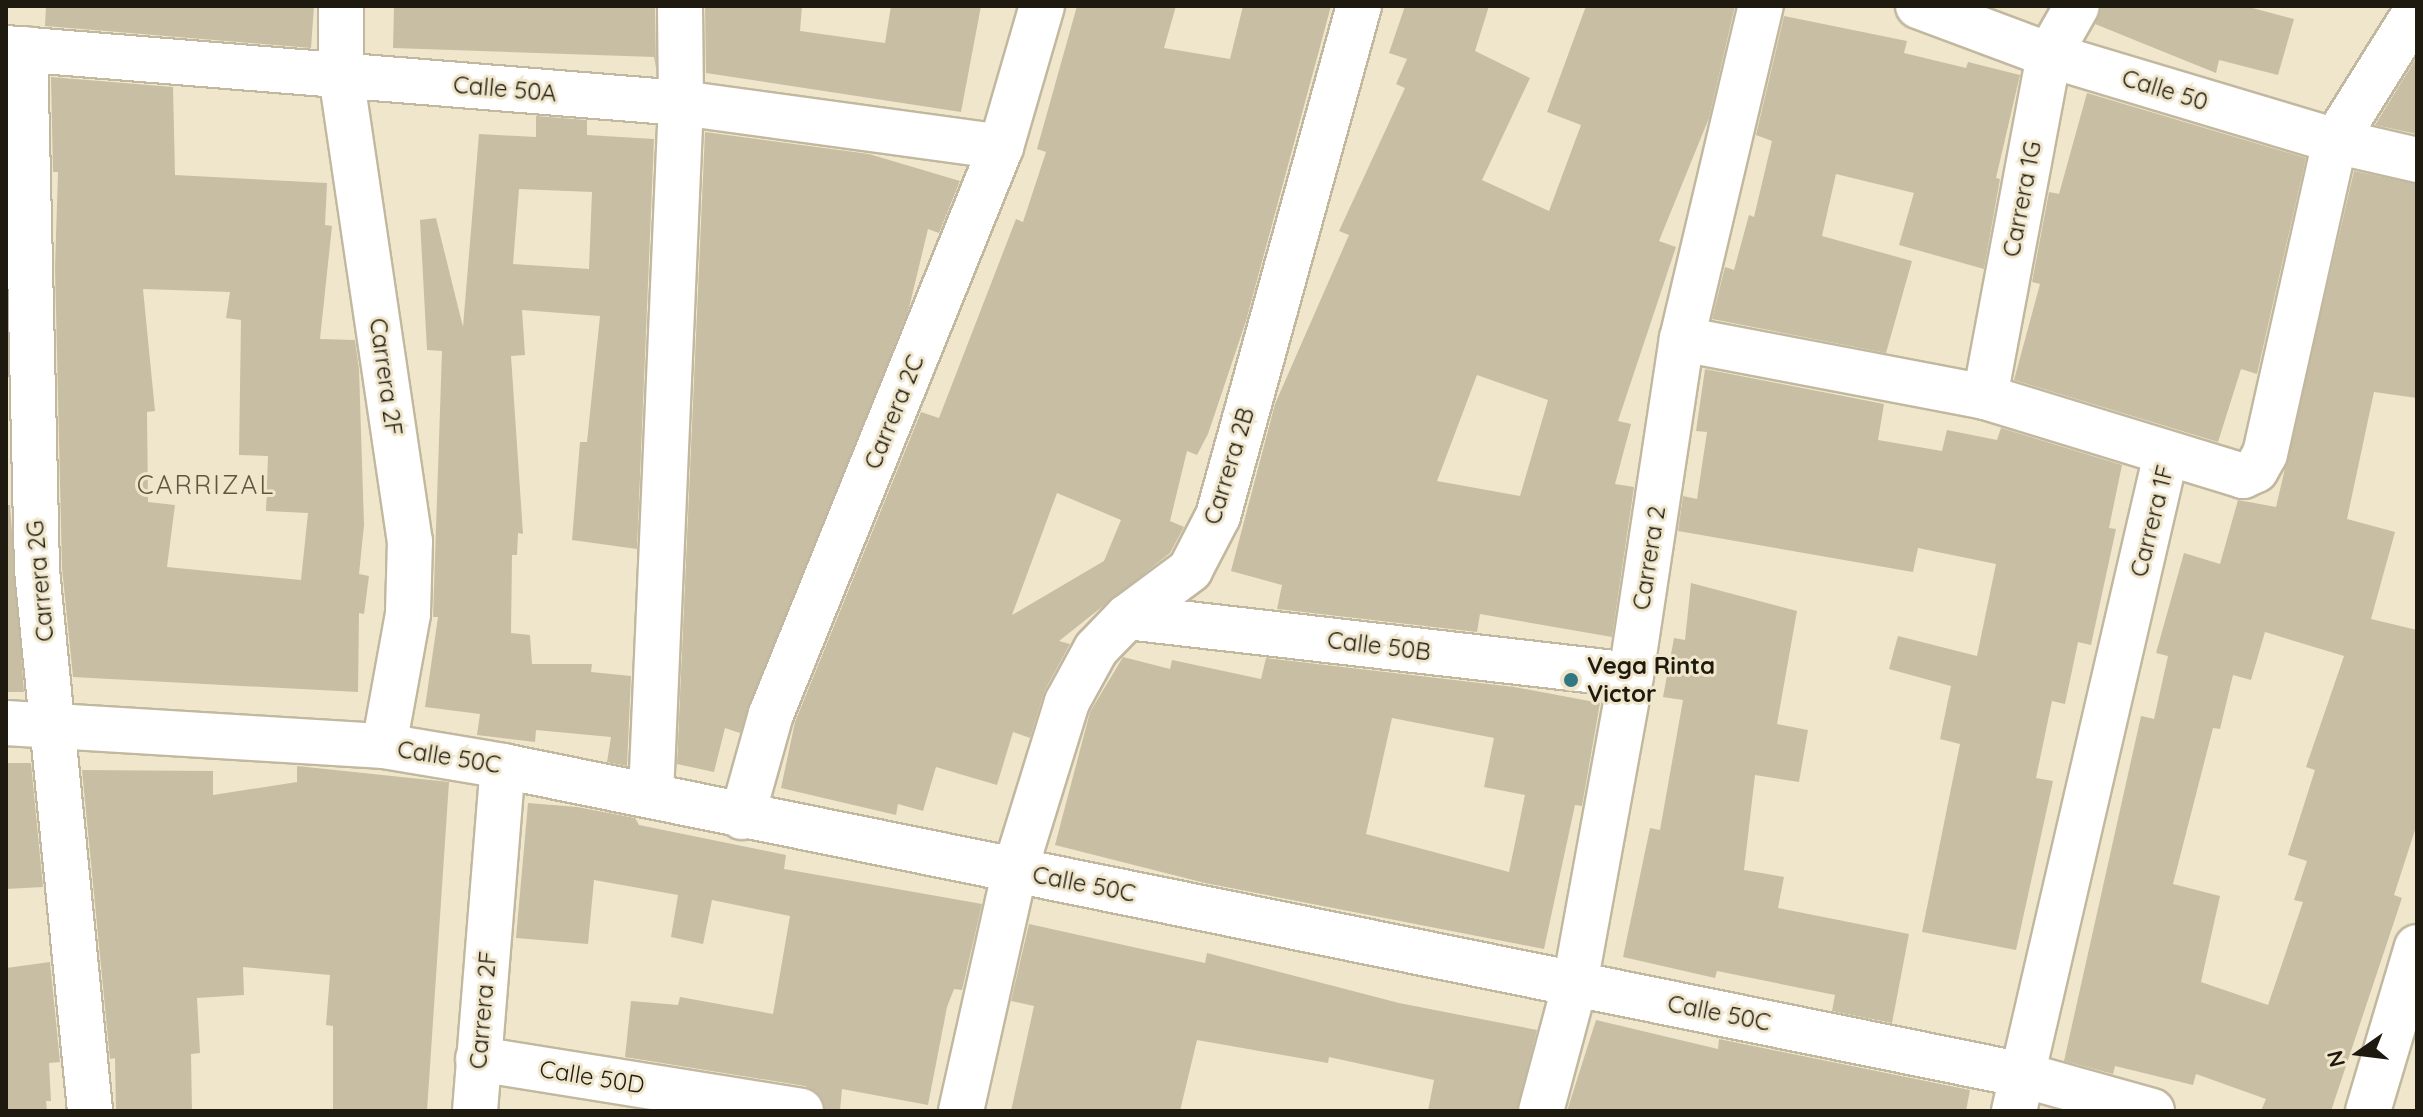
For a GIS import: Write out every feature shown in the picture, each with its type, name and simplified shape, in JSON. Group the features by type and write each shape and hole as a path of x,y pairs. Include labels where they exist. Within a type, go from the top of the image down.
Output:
{"street":[{"name":"Carrera 2F","path":"341,6 341,75 410,541 408,614 384,746"},
{"path":"651,795 681,103 680,6"},
{"name":"Carrera 2C","path":"742,817 771,714 1001,147 1042,6"},
{"name":"Carrera 2B","path":"961,1111 1015,870 1067,702 1096,649 1127,617 1190,570 1218,516 1359,6"},
{"name":"Carrera 2","path":"1541,1111 1575,984 1631,675 1682,339 1761,6"},
{"name":"Calle 50","path":"1918,6 2049,55 2335,141 2417,160"},
{"name":"Carrera 1G","path":"1985,397 2049,55 2077,6"},
{"name":"Carrera 1F","path":"2018,1093 2166,454 2243,476 2256,470 2265,454 2335,141 2417,10"},
{"name":"Calle 50A","path":"15,49 681,103 1001,147"},
{"name":"Carrera 2G","path":"15,49 37,570 55,727 90,1111"},
{"path":"1682,339 1985,397 2166,454"},
{"name":"Calle 50B","path":"1127,617 1631,675"},
{"name":"Calle 50C","path":"6,723 384,746 503,766 1575,984 2018,1093 2152,1111"},
{"name":"Carrera 2F","path":"475,1111 503,766"},
{"path":"2368,1111 2417,947"},
{"name":"Calle 50D","path":"478,1059 801,1111"}],"building":[{"path":"46,6 314,6 311,48 45,26"},
{"path":"394,6 655,6 656,68 654,57 393,48"},
{"path":"705,6 802,6 800,31 885,43 891,6 981,6 961,112 706,73"},
{"path":"1077,6 1176,6 1164,48 1230,59 1243,6 1331,6 1246,321 1208,434 1197,455 1187,451 1170,521 1184,527 1170,553 1059,641 1070,644 1045,690 1030,738 1013,732 997,785 936,767 923,811 898,804 896,815 781,788 795,722 921,412 939,418 1016,219 1023,222 1046,152 1037,149","holes":["1057,493 1121,520 1104,561 1012,615"]},
{"path":"1405,6 1489,6 1475,51 1530,78 1482,180 1549,211 1581,125 1547,112 1586,6 1735,6 1709,118 1659,241 1676,247 1618,421 1631,424 1615,484 1634,487 1612,637 1480,614 1477,632 1277,609 1282,585 1231,571 1275,404 1349,235 1339,231 1405,88 1396,84 1407,59 1389,53","holes":["1477,375 1548,400 1520,496 1437,481"]},
{"path":"2102,6 2245,6 2294,19 2278,75 2219,60 2216,73 2095,24"},
{"path":"1784,16 1907,41 1904,53 1966,68 1968,62 2020,75 1996,178 2000,179 1984,269 1899,245 1914,193 1836,174 1822,236 1912,261 1886,353 1712,319 1725,267 1734,270 1749,215 1754,217 1772,141 1756,135"},
{"path":"2417,57 2417,134 2375,125"},
{"path":"51,77 173,87 175,175 327,183 325,225 332,226 320,339 355,340 359,369 364,525 359,574 369,576 364,614 359,613 358,692 73,677 62,568 55,268 58,172 53,172","holes":["143,289 230,292 226,318 241,320 239,455 268,456 266,511 308,513 301,580 167,567 175,505 148,502 147,412 155,411"]},
{"path":"2087,93 2306,158 2257,374 2241,369 2218,442 2014,380 2040,284 2032,282 2049,192 2059,194"},
{"path":"536,116 587,120 587,135 654,139 637,549 572,540 580,442 587,442 600,316 522,310 525,355 511,356 523,534 518,533 517,555 512,555 511,633 530,635 532,664 592,664 591,672 631,676 627,766 607,762 611,737 536,730 535,742 477,735 480,714 425,707 438,617 433,617 442,351 427,350 420,220 436,218 463,327 479,134 536,137","holes":["519,189 592,192 589,269 513,264"]},
{"path":"705,132 869,154 960,181 939,233 928,229 909,308 740,733 725,728 714,772 677,764"},
{"path":"2354,171 2417,184 2417,398 2374,392 2347,519 2395,532 2371,619 2417,630 2417,824 2394,895 2402,898 2331,1111 2261,1111 2266,1099 2196,1074 2193,1085 2115,1066 2113,1074 2064,1061 2141,716 2154,719 2168,656 2156,653 2184,553 2220,564 2238,500 2276,507","holes":["2265,632 2344,656 2306,767 2315,770 2288,855 2307,861 2294,900 2303,902 2268,1005 2201,982 2220,896 2173,884 2213,728 2220,729 2233,675 2251,680"]},
{"path":"1705,369 1884,404 1878,440 1942,451 1947,430 1997,440 2001,428 2122,465 2109,528 2116,529 2091,645 2078,642 2065,704 2052,701 2036,778 2053,781 2016,950 1922,932 1960,744 1940,739 1951,686 1889,669 1898,636 1977,656 1996,564 1918,548 1913,572 1678,531 1683,496 1697,499 1707,432 1696,431"},
{"path":"6,505 10,505 24,692 6,692"},
{"path":"1691,583 1797,611 1777,724 1808,730 1799,782 1755,775 1744,870 1784,877 1778,908 1909,934 1892,1023 1832,1011 1835,995 1717,971 1715,978 1623,957 1650,828 1660,830 1683,700 1663,697 1674,638 1685,640"},
{"path":"1123,657 1170,669 1172,660 1261,679 1266,658 1514,687 1600,703 1582,806 1575,805 1544,949 1205,883 1055,845 1090,712","holes":["1392,718 1494,738 1484,787 1525,795 1509,872 1366,834"]},
{"path":"6,763 31,763 43,887 6,889"},
{"path":"297,766 449,782 427,1111 333,1111 333,1026 326,1025 330,975 243,967 244,995 197,998 200,1053 191,1054 192,1111 116,1111 115,1058 110,1059 82,770 213,771 213,795 297,782"},
{"path":"528,803 577,807 635,818 639,825 786,855 784,869 982,904 962,990 954,989 947,1007 928,1105 842,1089 840,1111 825,1111 817,1092 805,1086 625,1057 631,1001 678,1005 680,997 773,1014 790,916 712,900 703,944 671,937 678,895 594,880 588,944 516,938"},
{"path":"1029,924 1205,963 1207,953 1399,1003 1537,1030 1517,1111 1428,1111 1434,1080 1329,1057 1328,1063 1197,1040 1180,1111 1011,1111 1034,1006 1011,1001"},
{"path":"50,962 60,1062 49,1063 51,1101 46,1101 47,1111 6,1111 6,968"},
{"path":"1596,1020 1718,1049 1719,1039 1970,1090 1966,1111 1567,1111"}],"place":[{"name":"Vega Rinta Victor","path":"1571,680"}],"district":[{"name":"CARRIZAL","path":"206,485"}]}
